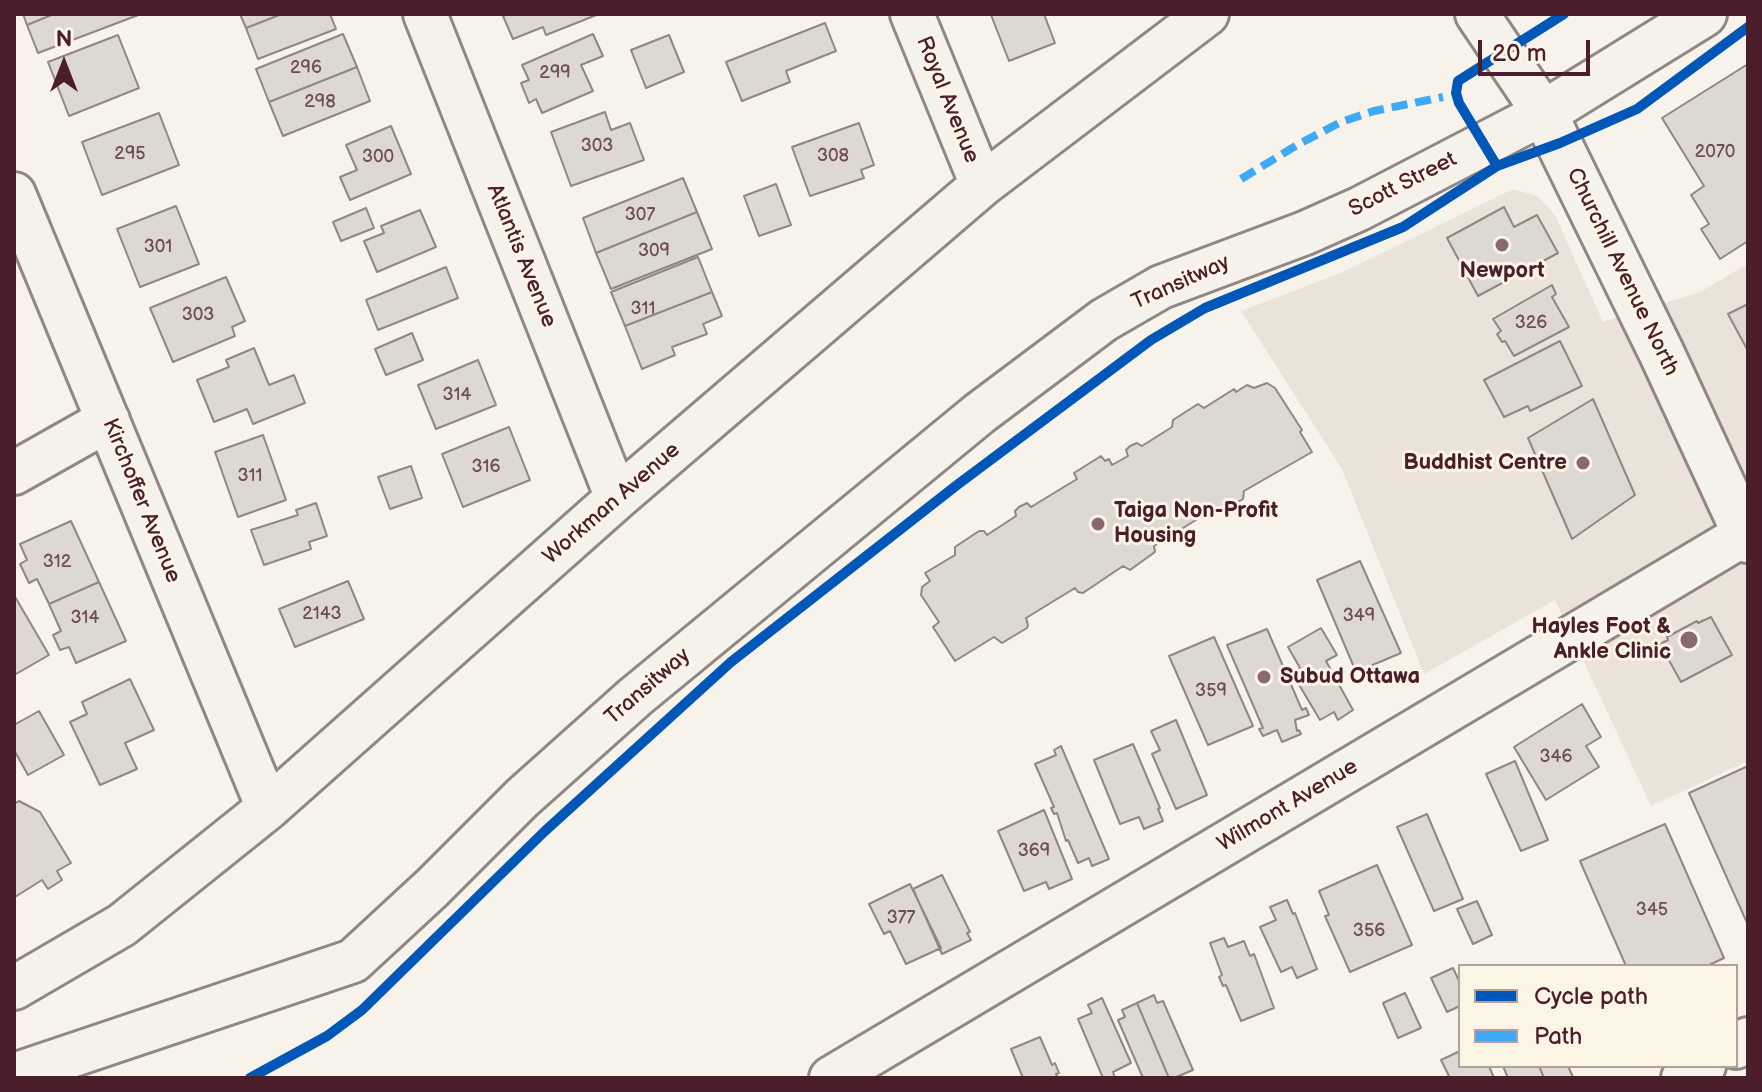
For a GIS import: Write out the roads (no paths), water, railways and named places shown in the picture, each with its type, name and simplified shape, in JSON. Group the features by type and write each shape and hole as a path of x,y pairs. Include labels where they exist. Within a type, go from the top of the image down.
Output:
{"main road":[{"name":"Scott Street","path":"1544,113 1704,14"},
{"name":"Churchill Avenue North","path":"1544,113 1656,340 1747,537"}],"street":[{"name":"Atlantis Avenue","path":"425,14 617,498"},
{"name":"Royal Avenue","path":"912,14 982,185"},
{"name":"Workman Avenue","path":"14,988 122,925 268,808 617,498 982,185 1207,14"},
{"name":"Churchill Avenue North","path":"1477,14 1544,113"},
{"name":"Scott Street","path":"1262,249 1359,209 1544,113"},
{"name":"Kirchoffer Avenue","path":"14,194 268,808"},
{"name":"Transitway","path":"14,1075 353,961 522,798 635,697 980,413 1061,351 1138,299 1181,279 1262,249"},
{"path":"14,473 108,420"},
{"name":"Wilmont Avenue","path":"831,1078 1747,537"},
{"path":"1683,1078 1700,1068"}],"place":[{"name":"Newport","path":"1502,245"},
{"name":"Buddhist Centre","path":"1583,463"},
{"name":"Taiga Non-Profit Housing","path":"1098,524"},
{"name":"Hayles Foot & Ankle Clinic","path":"1689,640"},
{"name":"Subud Ottawa","path":"1264,677"}]}
